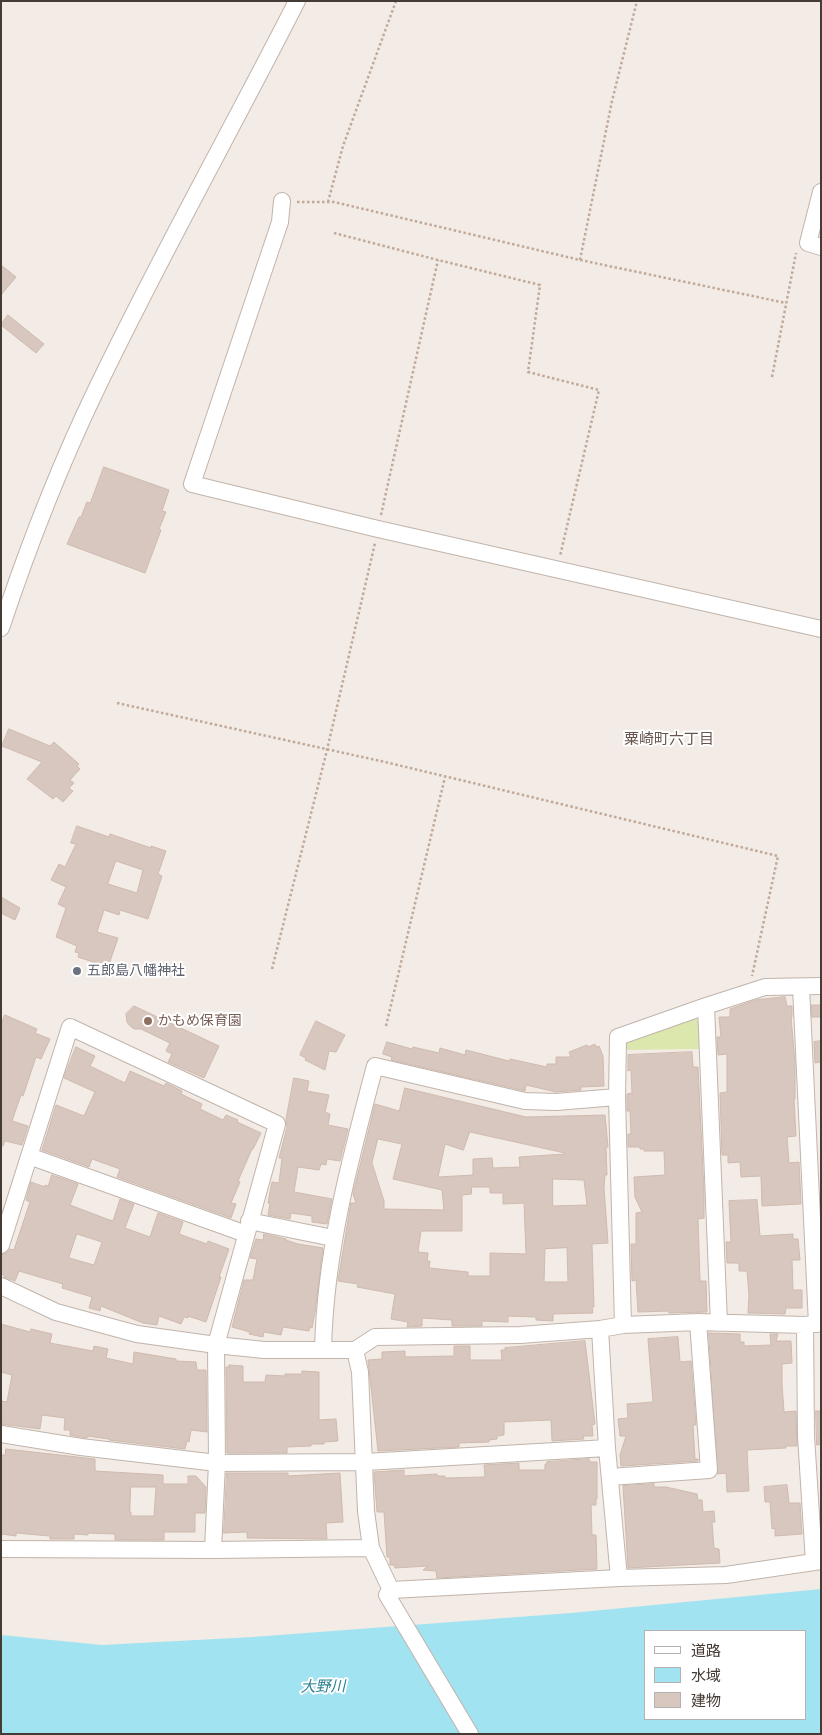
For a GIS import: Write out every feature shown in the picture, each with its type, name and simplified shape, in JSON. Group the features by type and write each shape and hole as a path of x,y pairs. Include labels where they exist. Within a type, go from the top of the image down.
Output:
{"street":[{"path":"1,628 24,558 95,391 164,254 248,98 297,1"},
{"path":"814,245 821,192"},
{"path":"282,201 278,226 192,484 378,529 821,629"},
{"path":"624,1324 617,1097 618,1037 706,1006 765,988 821,986"},
{"path":"389,1593 619,1578 726,1575 817,1562 806,1436 814,1324 801,987"},
{"path":"706,1006 720,1323"},
{"path":"1,1245 70,1027 277,1124 247,1227 216,1346 216,1464 213,1550"},
{"path":"323,1350 324,1319 333,1238 354,1142 375,1066 525,1101 556,1102 617,1097"},
{"path":"29,1156 247,1227 333,1238"},
{"path":"1,1286 56,1312 138,1334 216,1346 264,1350 355,1350 375,1337 481,1336 600,1330 624,1324 698,1322 814,1324"},
{"path":"610,1477 709,1470 698,1322"},
{"path":"600,1330 607,1448 619,1578"},
{"path":"355,1350 360,1372 366,1511 371,1548 389,1593 470,1734"},
{"path":"1,1434 81,1447 216,1464 365,1462 607,1448"},
{"path":"1,1549 213,1550 371,1548"}],"path":[{"path":"328,202 343,146 396,1"},
{"path":"580,260 612,101 637,1"},
{"path":"282,201 334,202 580,260 786,303"},
{"path":"334,232 540,285 528,372 599,390 557,570"},
{"path":"772,377 798,247 814,245"},
{"path":"272,969 327,750 438,260"},
{"path":"117,703 445,777 778,856 749,993"},
{"path":"386,1026 445,777"}],"green space":[{"path":"693,1018 700,1021 702,1049 624,1050 627,1039"}],"water":[{"name":"大野川","path":"821,1589 821,1734 1,1734 1,1635 102,1645 253,1637 571,1613"}],"building":[{"path":"1,265 16,277 1,295"},
{"path":"8,315 44,344 36,353 1,325"},
{"path":"104,467 169,490 162,511 166,512 159,529 161,530 145,573 67,544 87,502 90,503"},
{"path":"9,729 50,746 54,742 79,764 77,766 80,769 70,780 74,783 69,788 73,791 63,802 56,796 53,799 27,779 42,762 2,746"},
{"path":"77,826 109,837 110,834 166,851 158,874 162,876 148,919 120,910 119,915 104,910 97,932 118,938 108,967 78,957 79,953 75,952 77,946 56,937 66,908 58,904 66,887 51,880 59,864 65,867 76,844 71,843","holes":["116,861 143,870 137,893 108,884"]},
{"path":"1,897 20,908 15,920 1,913"},
{"path":"785,997 787,1006 792,1006 791,1017 795,1063 796,1136 787,1137 789,1163 799,1162 801,1204 762,1206 761,1176 741,1177 740,1162 728,1163 728,1155 722,1155 720,1093 727,1092 727,1054 718,1055 717,1037 721,1037 719,1017 730,1017 730,1009 756,1000"},
{"path":"812,1005 821,1005 821,1017 812,1017"},
{"path":"134,1006 219,1046 204,1078 168,1062 172,1054 166,1051 170,1043 141,1029 134,1029 129,1025 126,1014"},
{"path":"5,1015 37,1029 35,1033 50,1039 41,1059 36,1057 23,1096 21,1095 12,1121 28,1126 22,1145 5,1141 3,1146 1,1146 1,1024"},
{"path":"316,1021 345,1035 336,1052 329,1051 325,1070 305,1060 306,1058 300,1055"},
{"path":"821,1041 821,1062 815,1063 814,1042"},
{"path":"387,1042 412,1049 413,1047 439,1053 440,1048 465,1055 466,1050 509,1061 510,1059 547,1067 547,1064 556,1064 556,1057 571,1057 569,1052 595,1044 596,1047 599,1046 603,1056 604,1086 581,1087 581,1090 556,1092 526,1085 525,1091 391,1060 392,1057 383,1054"},
{"path":"76,1047 95,1056 90,1066 125,1083 130,1071 164,1086 166,1083 182,1091 181,1094 202,1104 200,1109 223,1120 226,1115 261,1133 238,1181 240,1182 231,1203 236,1204 231,1218 117,1177 120,1169 92,1159 89,1167 42,1150 56,1105 84,1116 95,1092 64,1078"},
{"path":"692,1052 693,1067 698,1067 704,1192 704,1218 698,1219 700,1281 706,1281 707,1312 638,1312 636,1280 632,1281 631,1244 636,1244 636,1213 642,1212 635,1197 634,1177 665,1175 664,1151 644,1151 640,1147 628,1147 628,1134 631,1134 630,1111 627,1111 627,1094 632,1093 631,1070 628,1071 628,1055"},
{"path":"294,1078 309,1081 307,1091 329,1095 325,1112 330,1114 328,1125 348,1129 340,1161 327,1159 326,1165 321,1164 319,1170 298,1167 294,1192 332,1199 327,1224 312,1222 312,1216 291,1213 290,1219 268,1215 272,1182 279,1183 282,1158 279,1158 287,1127 286,1120"},
{"path":"405,1088 526,1117 605,1115 608,1147 606,1147 607,1175 605,1175 604,1188 608,1243 592,1244 593,1313 553,1314 553,1321 536,1320 536,1317 508,1316 508,1322 482,1321 482,1326 452,1326 452,1320 422,1318 422,1326 407,1327 408,1322 391,1319 395,1294 357,1287 358,1284 338,1281 351,1203 356,1203 353,1194 375,1104 399,1111","holes":["470,1132 565,1154 519,1157 520,1167 493,1168 492,1158 473,1159 473,1175 438,1177 445,1144 463,1150","378,1139 402,1144 393,1179 442,1190 444,1210 384,1209 384,1201 372,1163","553,1179 584,1180 587,1205 553,1206","472,1187 490,1187 490,1193 503,1193 503,1204 524,1203 526,1254 490,1253 490,1276 468,1276 468,1272 429,1268 430,1261 427,1261 428,1253 418,1252 421,1231 462,1231 462,1195 471,1194","567,1248 568,1282 544,1282 545,1249"]},
{"path":"52,1175 78,1184 70,1205 113,1221 120,1199 134,1204 125,1228 150,1237 158,1213 183,1222 179,1234 207,1244 208,1241 229,1249 206,1322 188,1316 188,1318 184,1317 181,1324 159,1316 157,1325 143,1323 101,1306 100,1311 89,1308 92,1297 62,1288 63,1284 19,1271 15,1281 4,1277 1,1274 1,1255 7,1253 10,1249 14,1250 30,1202 26,1200 31,1182 45,1187 45,1185 48,1186","holes":["77,1234 102,1242 94,1265 69,1258"]},
{"path":"757,1200 760,1236 793,1234 793,1239 798,1239 800,1260 792,1260 793,1290 802,1290 802,1308 786,1308 785,1314 748,1313 747,1271 739,1271 739,1263 727,1263 726,1242 731,1242 729,1201"},
{"path":"264,1234 298,1244 323,1248 315,1312 312,1328 310,1327 309,1331 283,1327 281,1335 264,1332 263,1337 232,1327 244,1280 253,1280 257,1259 250,1258 256,1239 263,1240"},
{"path":"1,1324 30,1332 31,1329 52,1334 50,1343 93,1351 94,1346 108,1349 106,1358 133,1364 134,1352 176,1359 176,1361 196,1362 197,1370 206,1370 207,1432 191,1430 189,1442 187,1441 185,1449 70,1435 70,1430 64,1430 65,1418 42,1415 40,1429 1,1424 1,1401 7,1402 12,1375 1,1372"},
{"path":"709,1333 740,1334 740,1342 744,1342 744,1346 771,1345 770,1334 778,1334 776,1341 791,1341 792,1363 782,1364 782,1384 784,1412 796,1411 797,1446 747,1450 749,1491 727,1492 726,1473 718,1474"},
{"path":"678,1337 680,1362 691,1361 696,1425 693,1425 695,1459 698,1459 698,1461 621,1466 620,1455 626,1436 620,1436 618,1419 628,1418 627,1404 653,1402 648,1339"},
{"path":"585,1341 595,1424 592,1425 593,1436 583,1436 584,1439 552,1441 551,1420 504,1422 504,1435 497,1436 497,1439 489,1440 489,1442 459,1443 459,1447 378,1451 368,1360 382,1359 382,1352 405,1351 405,1357 454,1356 454,1346 470,1346 470,1360 502,1360 501,1350 505,1350 505,1348"},
{"path":"229,1365 243,1366 243,1382 265,1382 266,1375 285,1376 285,1374 302,1374 302,1371 319,1372 319,1420 336,1419 338,1441 311,1444 311,1446 287,1447 287,1453 227,1453 226,1367 229,1367"},
{"path":"816,1411 821,1411 821,1444 817,1445"},
{"path":"6,1449 95,1459 95,1471 163,1475 163,1484 188,1484 188,1476 196,1476 206,1487 205,1513 195,1513 195,1532 164,1532 164,1540 115,1540 115,1534 88,1533 88,1535 74,1534 74,1539 50,1539 50,1536 16,1533 16,1536 1,1534 1,1455 5,1455","holes":["131,1487 156,1487 154,1516 131,1516"]},
{"path":"589,1459 590,1462 597,1462 597,1499 596,1505 591,1505 592,1535 596,1535 597,1569 437,1578 436,1571 423,1570 428,1566 395,1568 394,1565 390,1565 390,1557 387,1557 384,1512 377,1512 374,1472 404,1470 404,1476 437,1474 437,1476 445,1476 445,1478 485,1477 484,1465 519,1463 519,1470 545,1470 547,1462"},
{"path":"227,1473 288,1473 288,1476 340,1473 343,1522 326,1523 327,1539 247,1538 247,1532 224,1533"},
{"path":"654,1484 654,1487 666,1487 697,1494 698,1500 702,1500 703,1512 714,1511 715,1522 712,1522 714,1548 719,1549 720,1563 628,1568 623,1486"},
{"path":"787,1485 789,1503 800,1503 802,1534 775,1536 775,1528 772,1529 770,1502 765,1502 764,1487"}],"place":[{"name":"五郎島八幡神社","path":"77,971"},
{"name":"かもめ保育園","path":"148,1021"}],"district":[{"name":"粟崎町六丁目","path":"669,740"}]}
